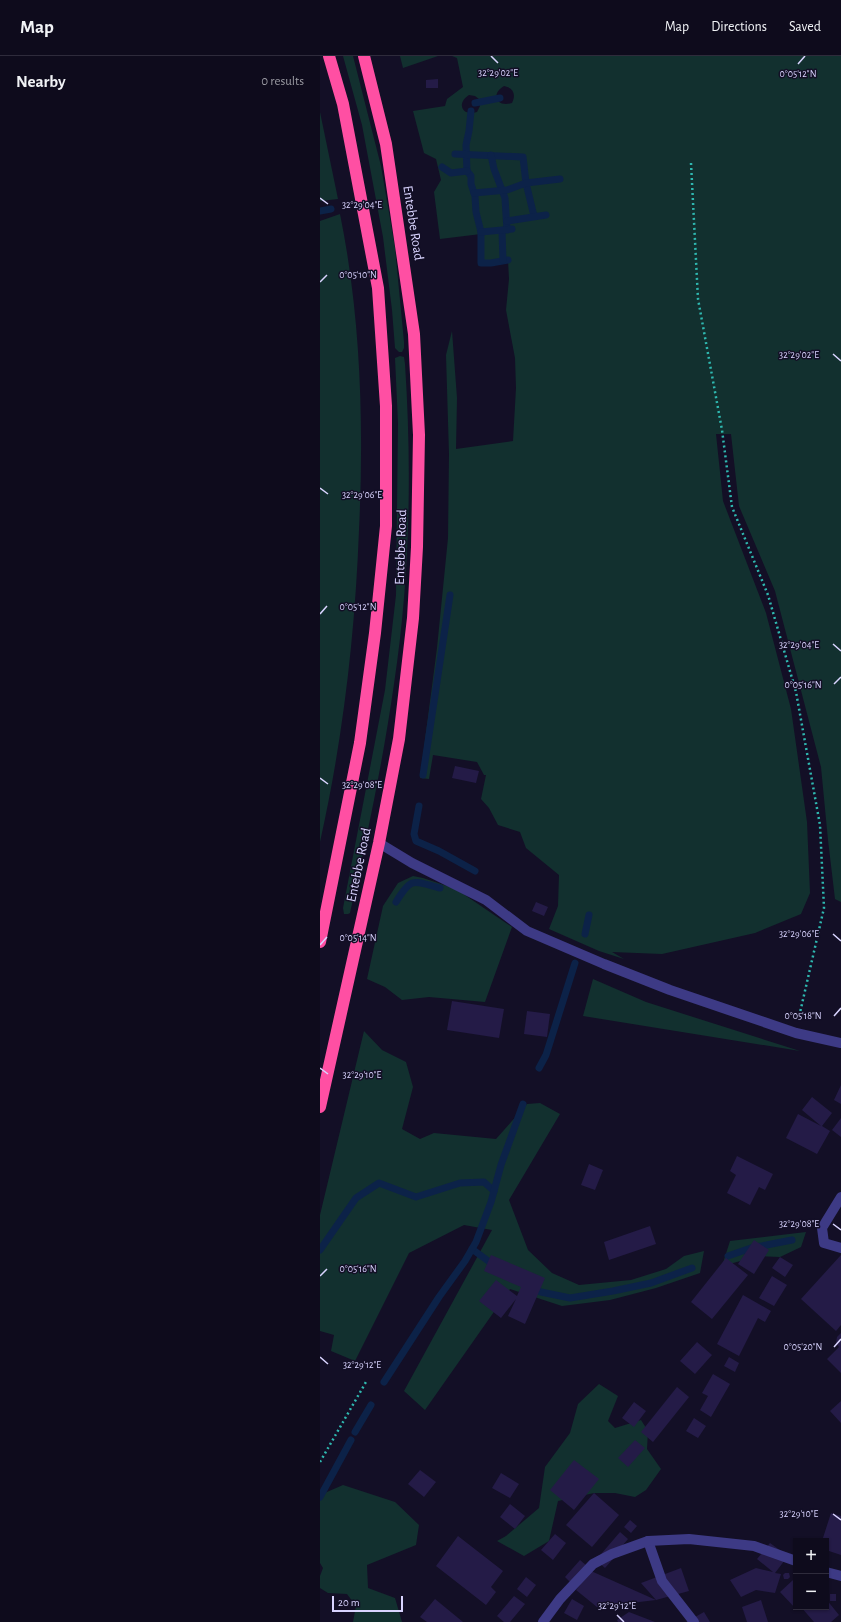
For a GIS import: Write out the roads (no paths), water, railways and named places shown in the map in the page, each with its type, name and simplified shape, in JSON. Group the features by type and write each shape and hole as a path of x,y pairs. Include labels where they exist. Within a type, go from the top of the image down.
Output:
{"highway":[{"name":"Entebbe Road","path":"320,942 360,743 375,634 386,526 386,406 378,288 343,104 329,56"},
{"name":"Entebbe Road","path":"320,1107 379,843 399,739 413,618 417,547 419,435 414,334 386,144 364,56"}],"street":[{"path":"379,843 412,863 486,900 527,931 663,987 796,1033 841,1043"},
{"path":"841,1197 822,1228 824,1243 841,1248"},
{"path":"543,1622 560,1599 593,1564 612,1554 648,1541 689,1539 754,1546 793,1560"},
{"path":"648,1541 662,1581 694,1622"},
{"path":"829,1573 841,1576"}],"waterway":[{"path":"475,103 500,98"},
{"path":"471,111 466,145 467,171 471,176 471,184 475,196 476,212 481,232 481,263 508,260"},
{"path":"455,154 523,157 526,183 534,216"},
{"path":"491,155 494,169 505,198 507,230"},
{"path":"442,167 451,173 467,171"},
{"path":"474,193 507,190 526,183 560,179"},
{"path":"320,211 331,209"},
{"path":"507,221 546,215"},
{"path":"481,232 512,229"},
{"path":"502,231 503,260"},
{"path":"423,775 450,595"},
{"path":"419,806 414,834 416,841 439,851 475,871"},
{"path":"396,902 410,884 418,882 440,888"},
{"path":"585,934 589,915"},
{"path":"539,1068 546,1055 575,963"},
{"path":"384,1382 439,1297 465,1261 476,1242 491,1202 501,1165 523,1104"},
{"path":"320,1250 356,1198 379,1183 416,1197 460,1183 484,1182 494,1191"},
{"path":"728,1256 751,1248 792,1240"},
{"path":"472,1249 495,1266"},
{"path":"532,1288 541,1292 570,1298 651,1283 692,1268"},
{"path":"355,1432 371,1405"},
{"path":"320,1497 351,1440"}]}
